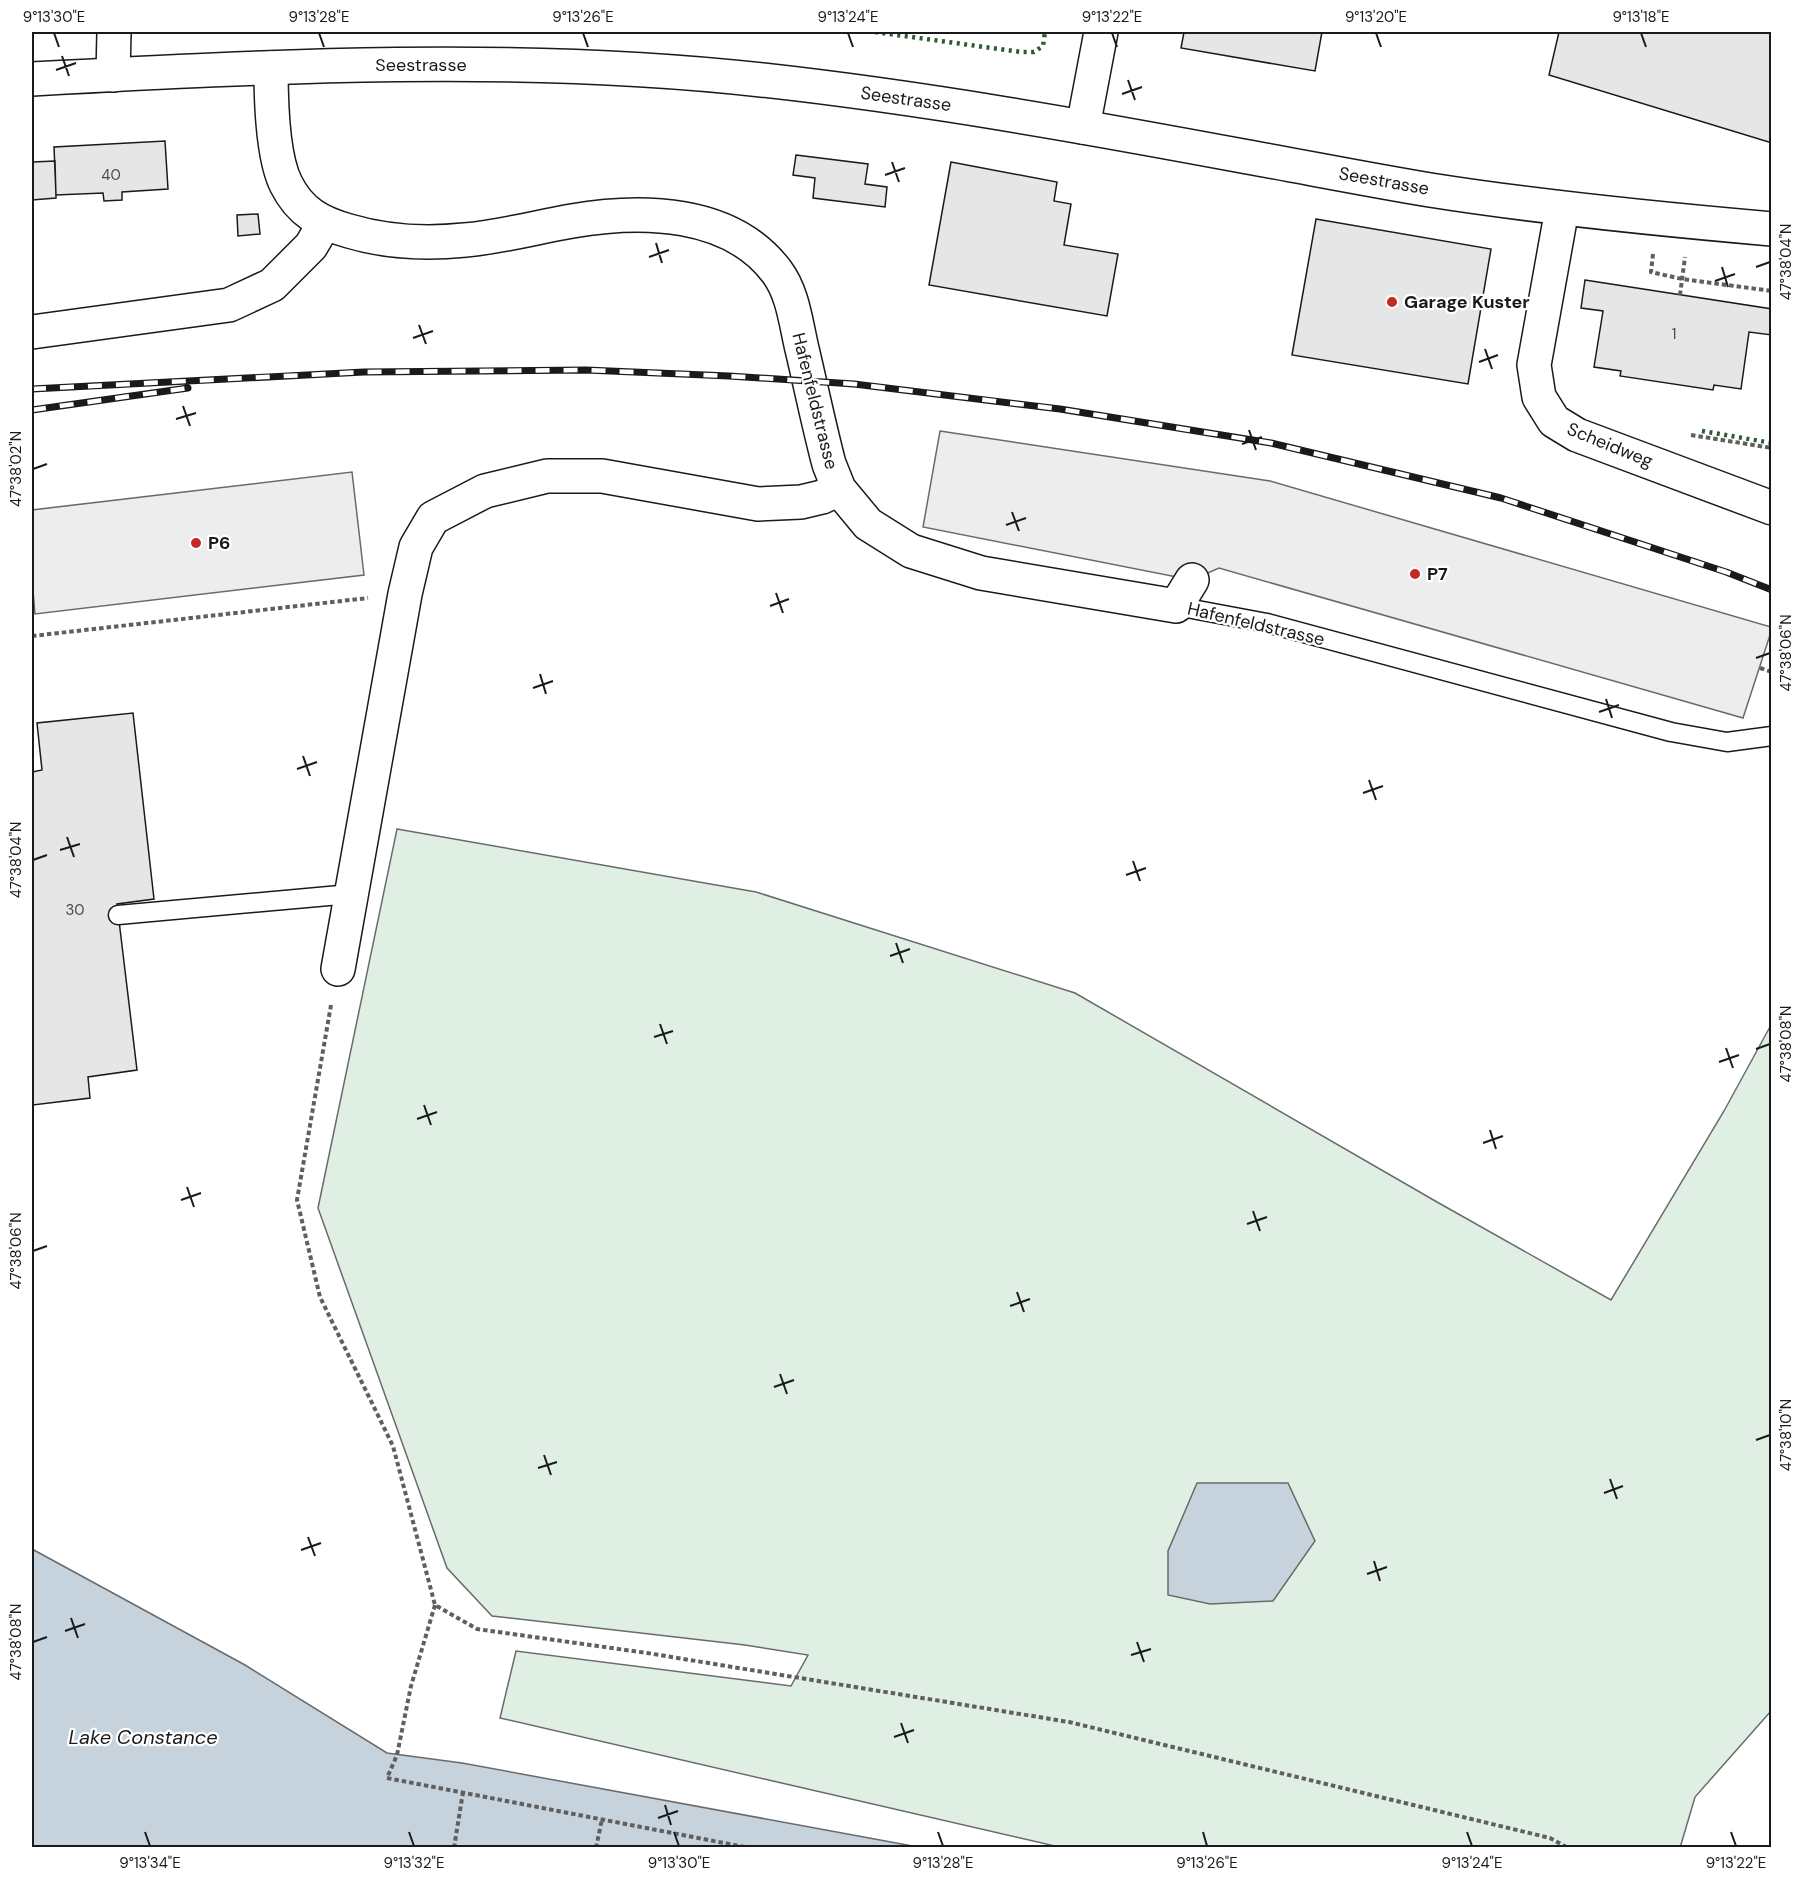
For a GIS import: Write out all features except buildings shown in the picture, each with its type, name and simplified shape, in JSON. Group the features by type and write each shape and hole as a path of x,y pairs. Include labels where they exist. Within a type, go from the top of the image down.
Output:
{"street":[{"path":"112,75 114,32"},
{"path":"1083,127 1101,32"},
{"name":"Seestrasse","path":"32,79 415,63 538,66 758,79 888,95 1083,127 1429,190 1562,209 1772,229"},
{"name":"Hafenfeldstrasse","path":"271,68 277,150 285,182 296,201 324,224 369,237 415,242 466,240 585,219 666,216 701,222 732,234 765,258 778,274 791,302 829,464 839,489 868,524 911,551 981,573 1184,593"},
{"name":"Scheidweg","path":"1562,209 1534,365 1539,397 1554,421 1577,435 1772,508"},
{"path":"32,332 229,305 272,285 311,246 324,224"},
{"path":"338,969 405,594 416,547 433,518 485,491 547,476 602,477 758,504 801,502 822,497 839,489"}],"lane":[{"name":"Hafenfeldstrasse","path":"1184,593 1267,623 1671,732 1727,742 1772,736"},
{"path":"118,915 351,894"}],"path":[{"path":"1654,249 1651,272 1682,279 1772,291"},
{"path":"1680,294 1686,253"},
{"path":"32,636 405,594"},
{"path":"1760,668 1772,672"},
{"path":"338,969 297,1200 320,1297 393,1446 435,1605 411,1686 397,1755 387,1778 750,1848"},
{"path":"435,1605 477,1629 659,1655 1069,1722 1550,1838 1568,1848"},
{"path":"454,1848 463,1792"},
{"path":"596,1848 602,1819"}],"green space":[{"path":"397,829 756,892 1075,993 1611,1300 1724,1111 1771,1025 1771,1711 1695,1797 1680,1848 1059,1847 500,1718 516,1651 791,1686 808,1655 745,1645 492,1616 447,1568 318,1208"}],"shaded area":[{"name":"P7","path":"940,431 1270,481 1771,627 1771,632 1743,718 1219,568 1192,580 923,527"},
{"name":"P6","path":"352,472 364,575 35,614 32,580 32,510"}],"water":[{"path":"1197,1483 1288,1483 1315,1541 1273,1601 1210,1604 1168,1595 1168,1551"},
{"name":"Lake Constance","path":"32,1549 245,1665 387,1753 462,1763 918,1847 32,1847"}],"railway":[{"path":"32,389 364,372 586,370 854,384 1060,409 1271,443 1501,498 1726,572 1772,590"},
{"path":"32,410 188,388"}],"hedge":[{"path":"875,32 1021,52 1034,52 1043,46 1045,32"},
{"path":"1702,431 1772,443"}],"place":[{"name":"Garage Kuster","path":"1392,302"},
{"name":"P6","path":"196,543"},
{"name":"P7","path":"1415,574"}]}
